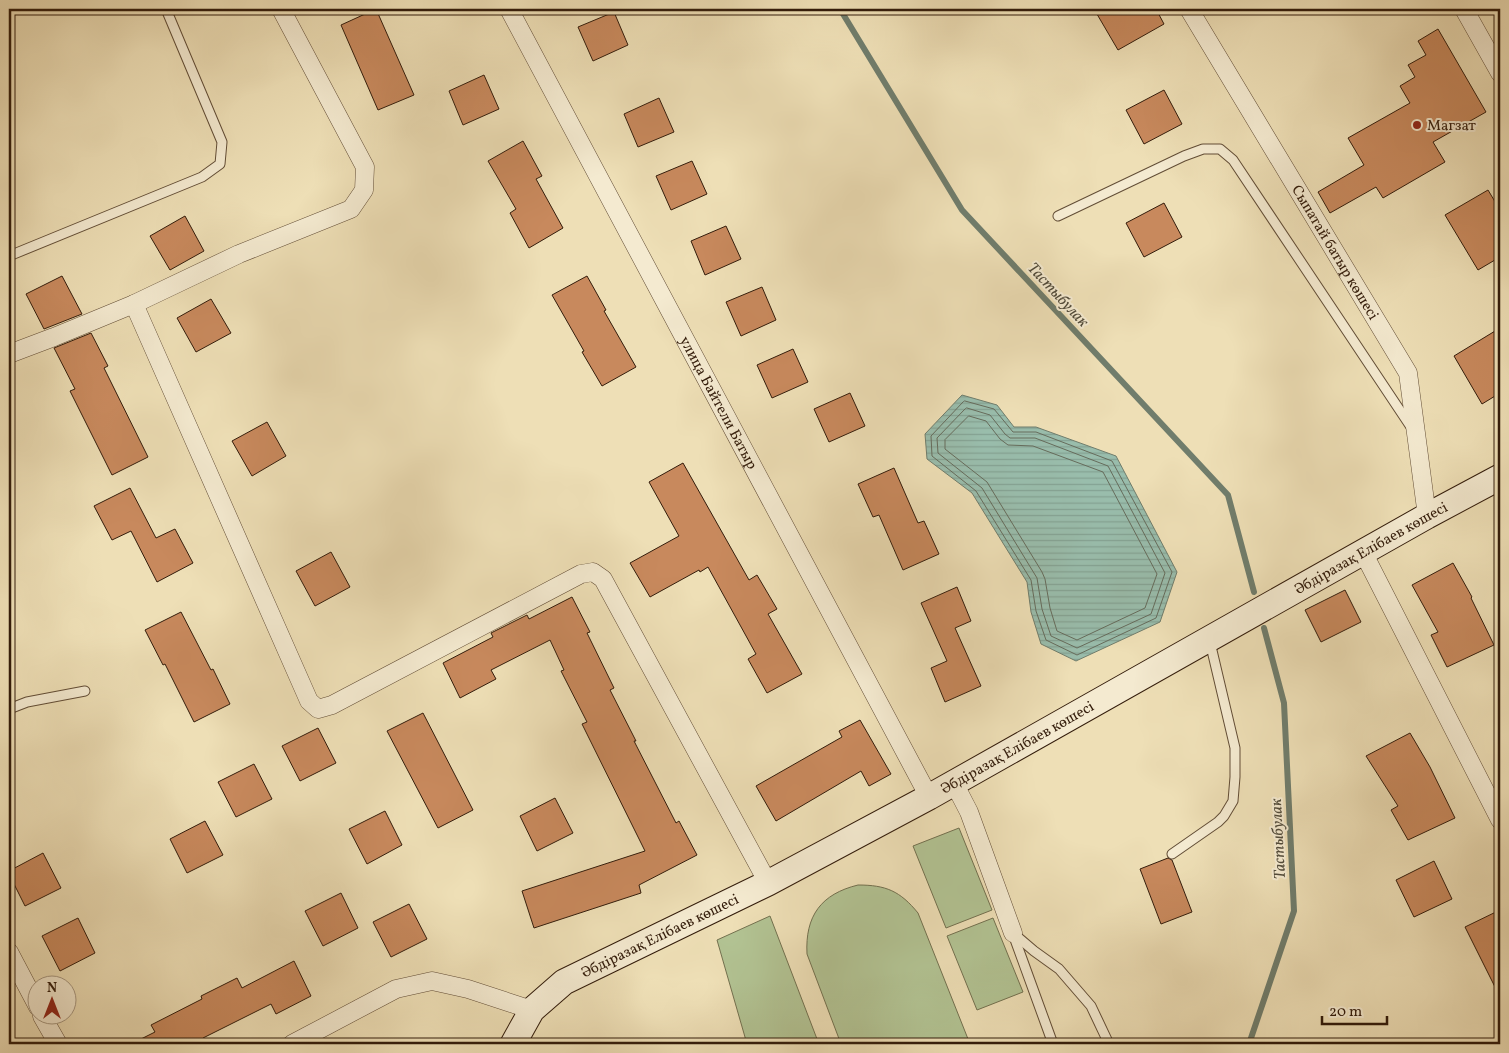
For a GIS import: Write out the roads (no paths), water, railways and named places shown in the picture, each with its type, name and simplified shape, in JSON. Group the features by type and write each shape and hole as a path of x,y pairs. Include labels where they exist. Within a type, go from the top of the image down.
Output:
{"street":[{"path":"9,354 134,304 239,254 351,209 364,190 365,167 281,9"},
{"name":"улица Байтели Батыр","path":"509,9 929,797"},
{"name":"Сыпатай батыр көшесі","path":"1189,9 1408,373 1427,516"},
{"path":"1464,9 1500,72"},
{"path":"134,304 309,701 313,705 318,709 332,706 581,574 593,572 603,579 768,883"},
{"name":"Әбдіразақ Елібаев көшесі","path":"513,1044 532,1010 564,982 768,883 929,797 1427,516 1500,477"},
{"path":"1363,552 1500,820"},
{"path":"954,783 968,812 1013,933"},
{"path":"9,952 28,987"},
{"path":"292,1044 396,989 432,981 468,989 532,1010"},
{"path":"48,1026 58,1044"}],"lane":[{"path":"9,256 202,177 220,164 222,142 166,9"},
{"path":"1058,216 1184,156 1203,149 1220,149 1234,160 1416,434"},
{"path":"1172,854 1218,822 1233,801 1235,748 1209,639"},
{"path":"9,709 27,702 85,691"},
{"path":"1013,933 1053,1044"},
{"path":"1013,933 1059,969 1090,1006 1109,1044"}],"water":[{"path":"962,395 997,405 1014,427 1036,427 1116,456 1177,572 1160,622 1076,661 1041,644 1031,612 1027,582 972,493 927,459 925,434"}],"waterway":[{"name":"Тастыбулак","path":"840,9 962,210 1228,495 1254,592"},
{"name":"Тастыбулак","path":"1249,1044 1294,911 1284,703 1264,628"}],"place":[{"name":"Магзат","path":"1417,125"}]}
